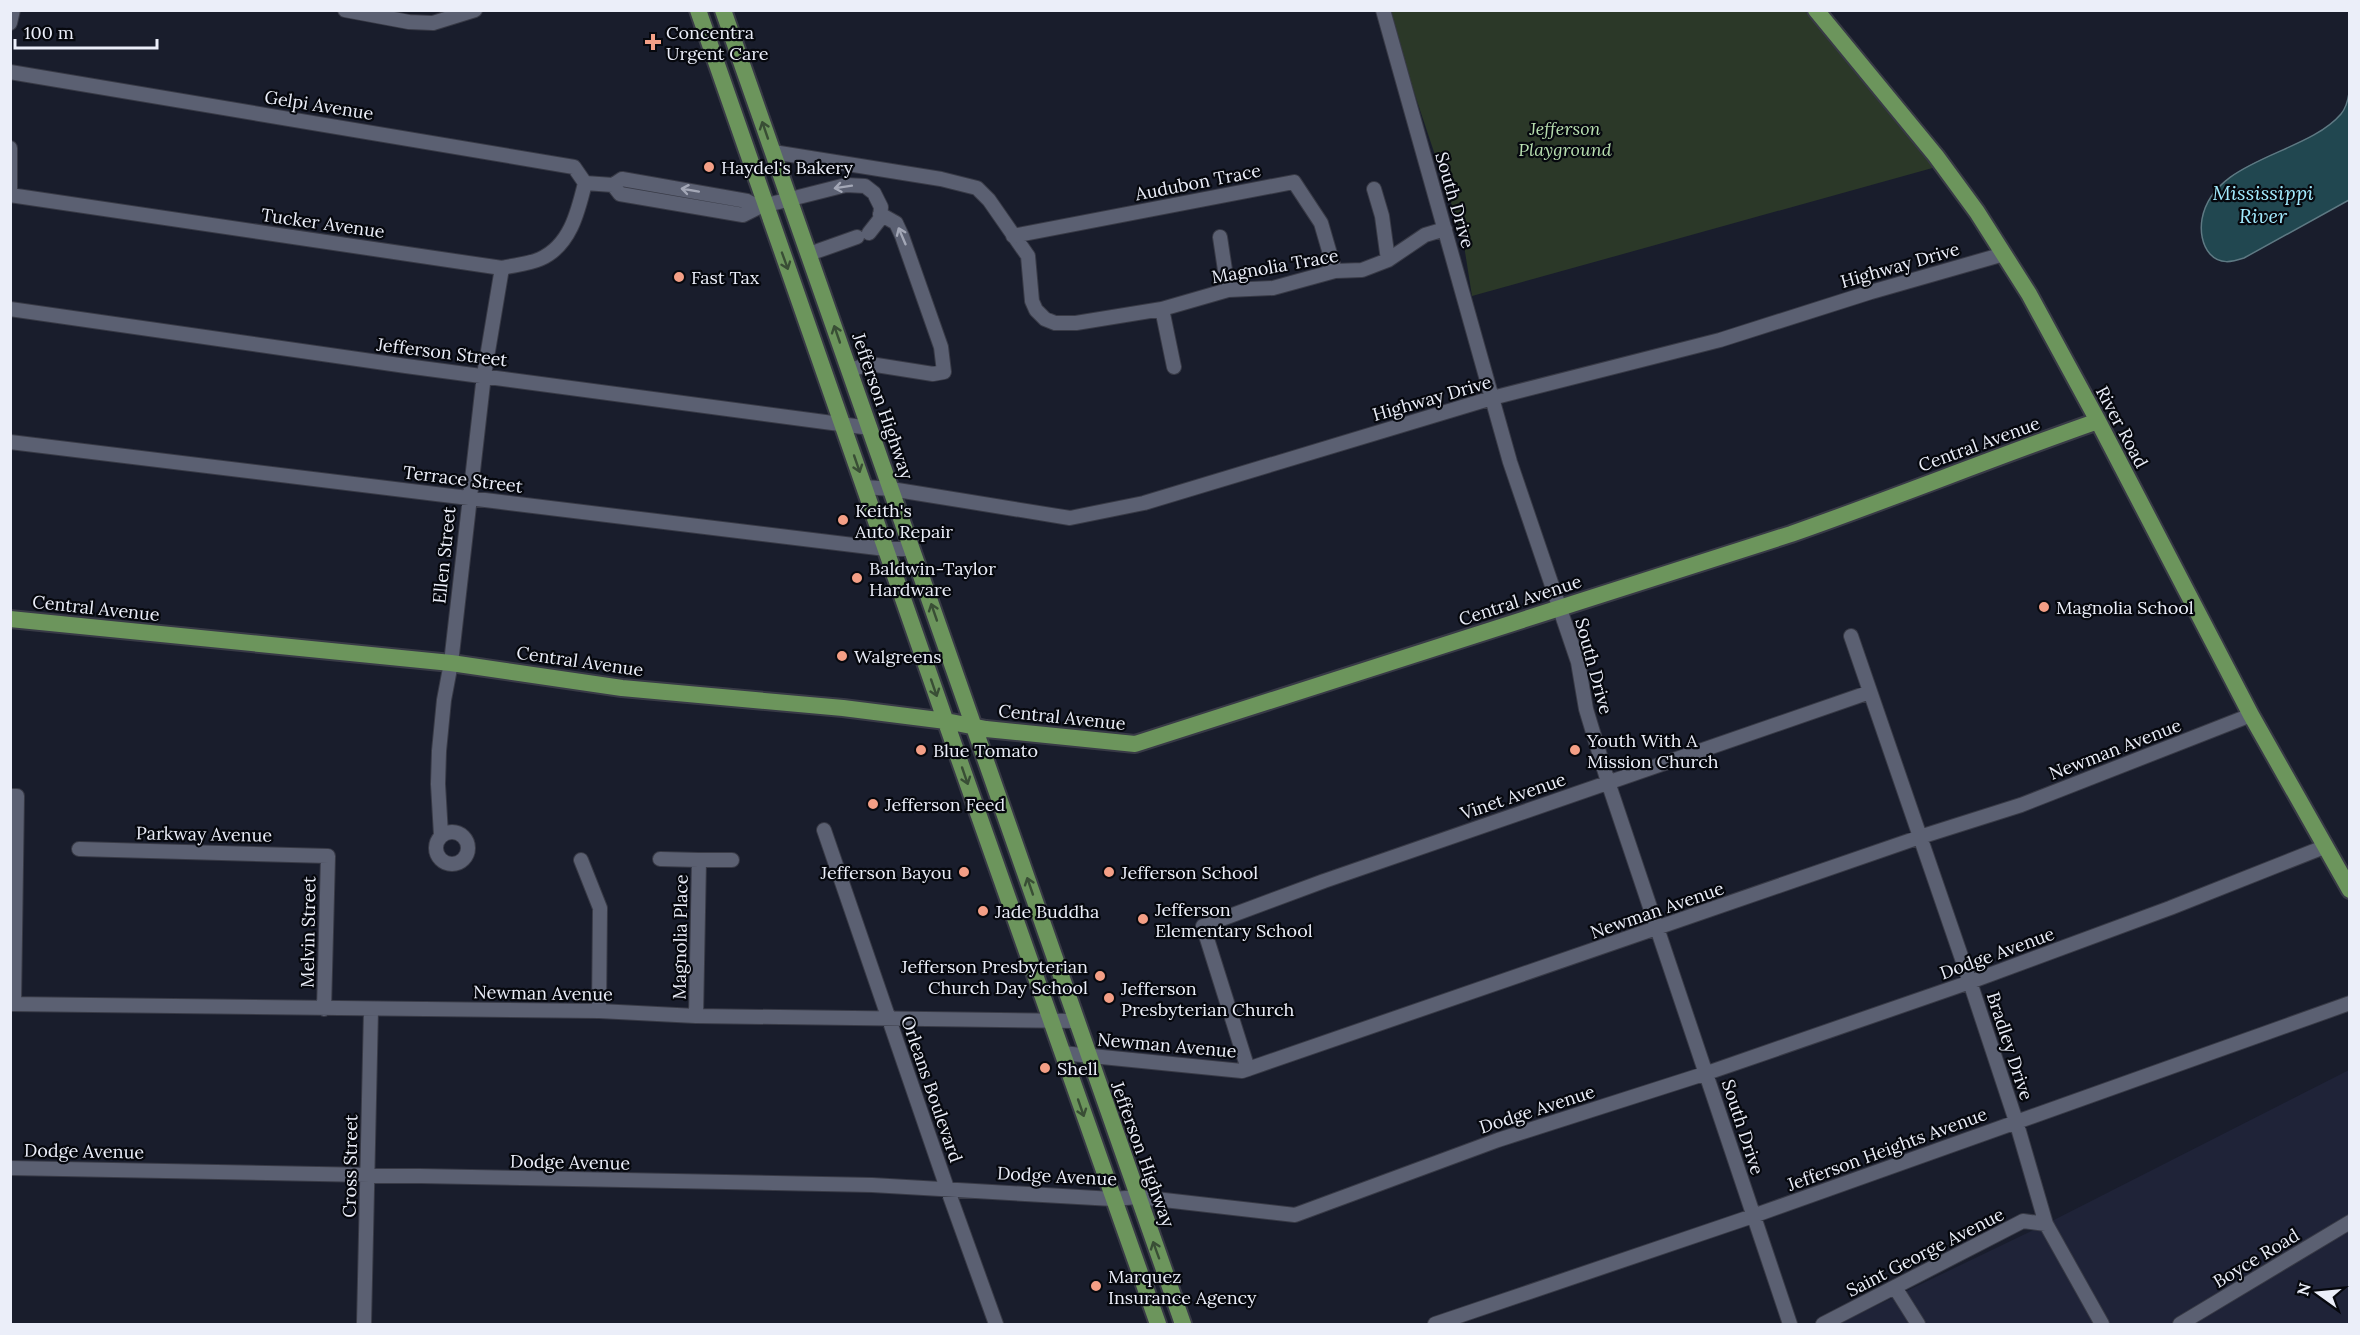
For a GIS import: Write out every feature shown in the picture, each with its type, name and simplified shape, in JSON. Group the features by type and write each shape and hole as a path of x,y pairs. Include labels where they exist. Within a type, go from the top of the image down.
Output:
{"main road":[{"path":"698,10 762,206 844,424 1158,1324"},
{"name":"Jefferson Highway","path":"723,10 1183,1324"},
{"name":"River Road","path":"1816,10 1936,156 1977,212 2029,294 2252,715 2349,890"},
{"name":"Central Avenue","path":"10,619 451,663 622,688 843,708 974,726 1135,744 1791,534 1866,508 1994,458 2098,422"}],"street":[{"path":"10,23 13,10"},
{"path":"345,10 409,22 433,23 475,10"},
{"name":"South Drive","path":"1383,10 1510,462 1578,662 1586,709 1608,782 1790,1324"},
{"name":"Gelpi Avenue","path":"10,72 574,167 585,183"},
{"path":"10,148 10,190"},
{"path":"772,152 941,179 977,188 989,200 1028,256 1032,301 1036,310 1045,319 1055,323 1076,323 1162,309 1174,367"},
{"path":"585,183 613,185 622,179 747,201 762,206 846,185 865,186 874,193 881,207 880,219 863,235 809,254"},
{"name":"Audubon Trace","path":"1013,236 1294,182 1321,223 1335,271"},
{"name":"Tucker Avenue","path":"10,195 502,268 540,259 554,249 567,234 577,217 585,183"},
{"path":"1374,189 1382,216 1388,260"},
{"path":"850,370 870,364 933,374 944,372 941,347 914,267 896,223 880,214"},
{"name":"Magnolia Trace","path":"1162,309 1228,290 1274,288 1335,271 1362,270 1388,260 1425,235 1445,229"},
{"path":"1220,237 1228,290"},
{"name":"Highway Drive","path":"865,487 891,489 1070,518 1144,503 1492,398 1720,340 1871,292 2004,254"},
{"name":"Ellen Street","path":"441,835 439,751 444,700 451,663 468,498 484,375 502,268"},
{"name":"Jefferson Street","path":"10,309 406,366 870,428"},
{"name":"Terrace Street","path":"10,442 886,549 912,549"},
{"name":"Bradley Drive","path":"1851,636 1970,982 2016,1121 2046,1224 2102,1324"},
{"name":"Vinet Avenue","path":"1248,1069 1203,926 1324,880 1870,692"},
{"name":"Newman Avenue","path":"1062,1053 1242,1071 1920,837 2021,805 2252,715"},
{"path":"12,1004 14,796"},
{"name":"Orleans Boulevard","path":"824,830 996,1324"},
{"name":"Dodge Avenue","path":"10,1168 872,1185 1113,1199 1138,1197 1295,1215 1498,1140 1707,1073 1970,982 2170,908 2324,847"},
{"name":"Parkway Avenue","path":"79,849 328,856"},
{"name":"Melvin Street","path":"324,1009 328,856"},
{"name":"Magnolia Place","path":"660,859 732,860"},
{"path":"581,860 600,908 599,1011"},
{"name":"Magnolia Place","path":"696,1016 699,860"},
{"name":"Jefferson Heights Avenue","path":"1435,1324 1753,1216 2349,1003"},
{"name":"Newman Avenue","path":"12,1004 599,1011 696,1016 1076,1021"},
{"name":"Cross Street","path":"364,1324 371,1009"},
{"name":"Saint George Avenue","path":"1823,1324 1896,1289 2023,1221 2046,1224"},
{"name":"Boyce Road","path":"2180,1324 2349,1222"},
{"path":"1896,1289 1918,1324"}],"shaded area":[{"path":"2349,1070 2349,1324 1838,1324 2046,1224"}],"green space":[{"name":"Jefferson Playground","path":"1387,11 1805,11 1936,167 1472,296 1463,239"}],"water":[{"name":"Mississippi River","path":"2349,93 2349,200 2244,258 2226,262 2210,254 2203,242 2202,219 2210,199 2223,183 2262,159 2325,128 2343,112"}],"place":[{"name":"Concentra Urgent Care","path":"653,42"},
{"name":"Haydel's Bakery","path":"709,167"},
{"name":"Fast Tax","path":"679,277"},
{"name":"Keith's Auto Repair","path":"843,520"},
{"name":"Baldwin-Taylor Hardware","path":"857,578"},
{"name":"Magnolia School","path":"2044,607"},
{"name":"Walgreens","path":"842,656"},
{"name":"Blue Tomato","path":"921,750"},
{"name":"Youth With A Mission Church","path":"1575,750"},
{"name":"Jefferson Feed","path":"873,804"},
{"name":"Jefferson Bayou","path":"964,872"},
{"name":"Jefferson School","path":"1109,872"},
{"name":"Jade Buddha","path":"983,911"},
{"name":"Jefferson Elementary School","path":"1143,919"},
{"name":"Jefferson Presbyterian Church Day School","path":"1100,976"},
{"name":"Jefferson Presbyterian Church","path":"1109,998"},
{"name":"Shell","path":"1045,1068"},
{"name":"Marquez Insurance Agency","path":"1096,1286"}]}
